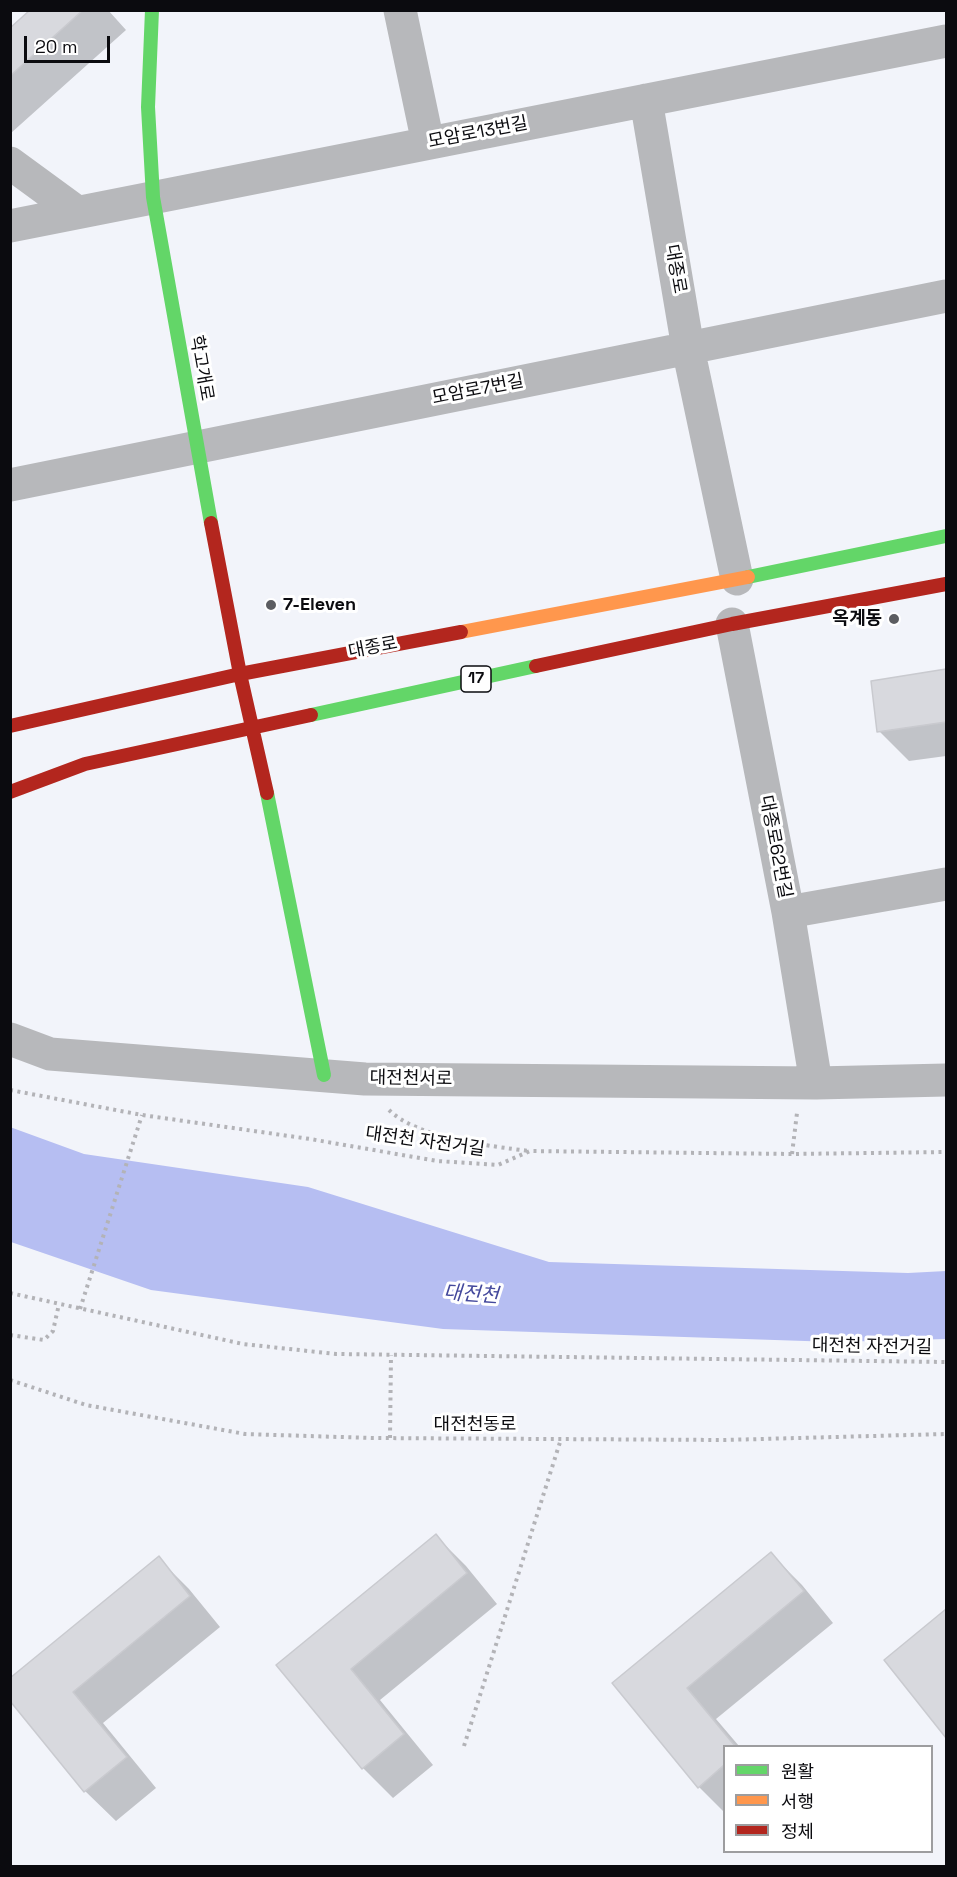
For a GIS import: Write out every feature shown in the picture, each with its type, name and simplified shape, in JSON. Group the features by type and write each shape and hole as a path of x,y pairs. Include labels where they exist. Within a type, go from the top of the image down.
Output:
{"main road":[{"name":"학고개로","path":"152,10 148,107 153,197 196,448 240,674 253,727"},
{"name":"대종로","path":"10,726 240,674 737,579 946,536"},
{"name":"17","path":"10,792 85,764 732,624 946,584"},
{"path":"253,727 324,1076"}],"street":[{"path":"400,10 428,143"},
{"name":"모암로13번길","path":"10,226 946,41"},
{"name":"대종로","path":"646,100 688,348 737,579"},
{"path":"10,163 77,212"},
{"name":"모암로7번길","path":"10,485 946,296"},
{"name":"대종로62번길","path":"732,624 788,912 946,884"},
{"path":"788,912 816,1083"},
{"name":"대전천서로","path":"10,1040 50,1054 365,1078 816,1083 946,1080"}],"path":[{"path":"365,1078 385,1106 398,1119 418,1128 459,1139 530,1151"},
{"name":"대전천 자전거길","path":"10,1090 142,1115 310,1139 437,1161 498,1165 530,1151 792,1154 946,1152"},
{"path":"80,1309 142,1115"},
{"path":"792,1154 797,1117"},
{"name":"대전천 자전거길","path":"10,1293 243,1344 336,1354 946,1362"},
{"path":"10,1335 44,1340 53,1331 59,1304"},
{"path":"390,1438 391,1355"},
{"name":"대전천동로","path":"10,1380 86,1405 245,1434 390,1438 724,1440 946,1434"},
{"path":"464,1746 561,1439"}],"water":[{"name":"대전천","path":"10,1127 84,1154 308,1187 549,1262 908,1273 946,1271 946,1339 835,1342 443,1329 151,1290 11,1242"}],"building":[{"path":"30,10 83,10 10,76 10,28"},
{"path":"946,669 946,722 877,732 871,681"},
{"path":"436,1534 467,1573 351,1669 404,1734 362,1769 276,1665"},
{"path":"771,1552 804,1591 687,1688 734,1745 723,1745 723,1766 698,1788 612,1683"},
{"path":"159,1556 190,1596 73,1692 127,1757 84,1792 10,1701 10,1678"},
{"path":"946,1609 946,1738 884,1660"}],"traffic: fast":[{"path":"152,10 148,107 153,197 211,523"},
{"path":"748,577 946,536"},
{"path":"311,715 536,666"},
{"path":"267,793 324,1075"}],"traffic: slow":[{"path":"461,632 748,577"}],"traffic: jam":[{"path":"211,523 240,674 267,793"},
{"path":"536,666 732,624 946,584"},
{"path":"10,726 240,674 461,632"},
{"path":"10,792 85,764 311,715"}],"place":[{"name":"7-Eleven","path":"271,605"},
{"name":"옥계동","path":"894,619"}]}
